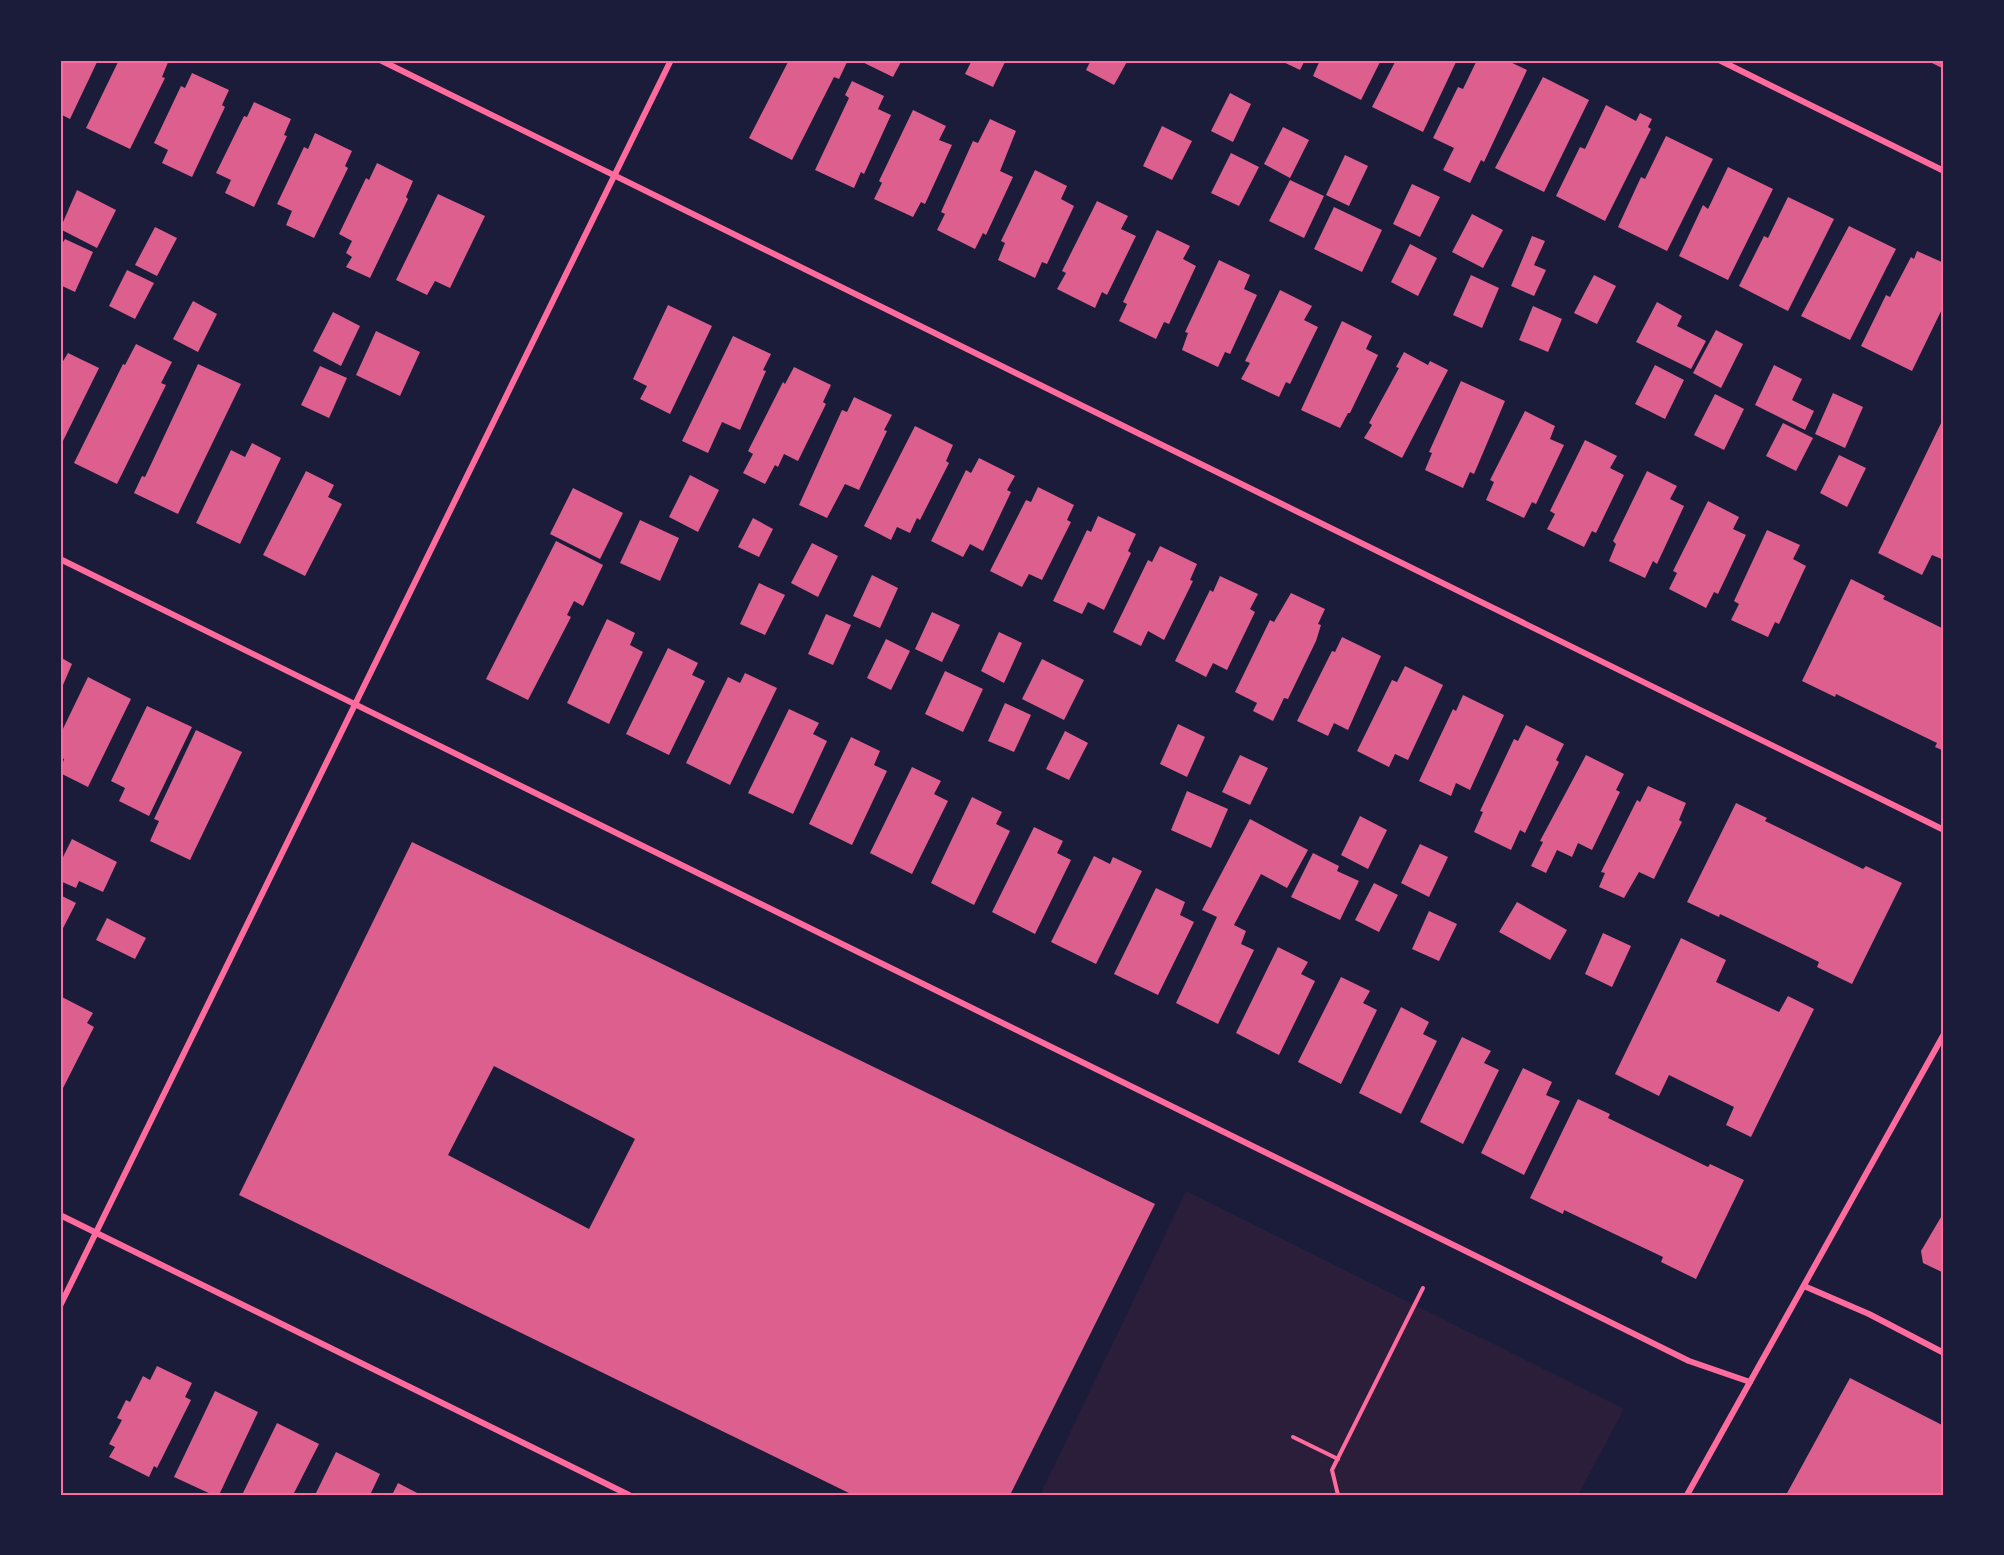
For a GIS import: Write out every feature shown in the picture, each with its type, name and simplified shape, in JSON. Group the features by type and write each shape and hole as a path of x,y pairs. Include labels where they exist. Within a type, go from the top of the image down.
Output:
{"street":[{"path":"380,60 1944,830"},
{"path":"60,1306 670,60"},
{"path":"1719,60 1944,171"},
{"path":"60,559 1689,1361 1750,1382"},
{"path":"1687,1495 1944,1034"},
{"path":"60,1215 629,1495"},
{"path":"1804,1286 1869,1314 1944,1353"}],"path":[{"path":"1338,1495 1332,1470 1423,1288"},
{"path":"1293,1437 1338,1458"}],"shaded area":[{"path":"1186,1191 1624,1409 1578,1495 1040,1495"}],"building":[{"path":"60,60 98,60 70,119 60,114"},
{"path":"119,60 169,60 162,77 165,78 130,149 86,128"},
{"path":"789,60 848,60 839,79 834,77 792,160 749,138"},
{"path":"858,60 902,60 893,77"},
{"path":"972,60 1006,60 993,87 965,74"},
{"path":"1091,60 1128,60 1114,85 1086,70"},
{"path":"1279,60 1305,60 1300,70"},
{"path":"1320,60 1381,60 1361,100 1313,76"},
{"path":"1396,60 1457,60 1423,132 1372,107"},
{"path":"1477,60 1506,60 1527,70 1484,162 1481,160 1470,183 1443,170 1454,148 1433,138 1458,87 1463,89"},
{"path":"1926,60 1944,60 1944,69"},
{"path":"192,73 229,90 222,105 225,107 192,177 162,163 168,150 154,143 181,86 185,88"},
{"path":"1543,77 1589,100 1544,192 1495,168"},
{"path":"852,81 884,96 878,109 891,115 864,174 861,172 854,188 815,170 849,98 845,95"},
{"path":"1230,93 1251,104 1233,142 1211,131"},
{"path":"254,102 291,119 284,135 287,136 254,207 225,193 231,180 216,173 244,116 247,117"},
{"path":"1606,105 1636,121 1640,113 1652,119 1648,127 1651,129 1605,221 1556,196 1580,147 1585,149"},
{"path":"913,110 946,126 939,140 952,145 925,204 921,202 913,217 874,199 882,183 879,181"},
{"path":"990,119 1016,131 1000,171 1013,177 986,235 983,233 975,249 937,230 945,214 941,212 973,141 978,143"},
{"path":"1162,126 1192,141 1172,180 1143,166"},
{"path":"1283,127 1309,140 1290,178 1264,164"},
{"path":"315,133 352,151 345,166 348,168 314,238 286,225 292,211 277,204 304,147 308,149"},
{"path":"1666,136 1713,159 1667,251 1618,227 1641,177 1645,179"},
{"path":"1231,153 1259,167 1239,206 1211,193"},
{"path":"1345,155 1368,166 1349,206 1326,195"},
{"path":"377,163 413,181 406,197 408,199 370,278 346,267 352,257 346,253 352,241 339,234 366,178 369,180"},
{"path":"1728,167 1773,189 1728,280 1679,256 1703,205 1708,209"},
{"path":"1035,170 1067,186 1061,199 1074,206 1047,264 1042,262 1035,278 998,260 1005,243 1001,241"},
{"path":"1290,180 1324,196 1304,238 1269,221"},
{"path":"1412,184 1440,197 1420,237 1393,224"},
{"path":"77,190 116,210 97,248 60,229"},
{"path":"438,194 485,216 450,288 435,281 427,295 396,280"},
{"path":"1788,197 1834,219 1788,311 1739,286 1764,236 1768,238"},
{"path":"1097,201 1128,216 1121,229 1136,236 1107,295 1102,292 1095,308 1057,289 1066,273 1062,271"},
{"path":"1334,207 1382,230 1362,272 1314,249"},
{"path":"1472,214 1503,230 1483,268 1452,252"},
{"path":"1849,226 1896,249 1850,340 1801,316"},
{"path":"155,227 177,238 157,276 135,265"},
{"path":"1157,230 1190,246 1183,259 1196,266 1169,324 1164,322 1156,339 1119,321 1127,304 1123,302"},
{"path":"1532,236 1545,241 1534,265 1546,270 1534,296 1511,286"},
{"path":"65,239 93,252 75,292 60,285 60,247"},
{"path":"1410,244 1437,258 1418,296 1391,282"},
{"path":"1917,251 1944,263 1944,305 1912,371 1861,346 1886,295 1890,297 1911,257 1914,259"},
{"path":"1219,260 1250,275 1244,289 1257,295 1230,354 1225,352 1218,367 1182,350 1188,333 1185,332"},
{"path":"127,270 154,283 135,319 109,306"},
{"path":"1471,275 1499,288 1482,328 1453,315"},
{"path":"1594,275 1616,286 1597,324 1574,313"},
{"path":"1280,290 1312,306 1304,320 1318,327 1290,384 1286,382 1279,397 1241,379 1250,363 1245,361"},
{"path":"193,301 217,314 198,352 173,339"},
{"path":"1657,302 1682,316 1677,326 1706,341 1691,369 1636,342"},
{"path":"668,305 712,326 670,414 640,399 647,386 633,379"},
{"path":"1533,306 1562,319 1548,352 1519,340"},
{"path":"333,312 360,326 341,366 313,351"},
{"path":"1342,321 1372,336 1366,349 1378,355 1350,413 1340,428 1301,410"},
{"path":"1716,330 1743,344 1721,388 1693,373"},
{"path":"376,331 420,352 400,396 356,375"},
{"path":"733,336 771,354 740,430 722,422 708,453 682,441"},
{"path":"136,344 172,362 161,383 166,385 117,484 74,463 123,364 125,365"},
{"path":"1404,352 1428,365 1430,361 1448,370 1402,458 1364,438 1372,425 1369,423 1399,368 1396,367"},
{"path":"68,353 99,368 60,447 60,366"},
{"path":"198,364 241,384 178,514 134,493 142,476 145,477"},
{"path":"1655,365 1684,380 1665,419 1635,404"},
{"path":"1774,365 1802,379 1792,400 1814,411 1805,430 1755,405"},
{"path":"320,366 347,378 329,418 301,405"},
{"path":"794,367 831,385 823,402 826,404 798,461 784,454 778,467 775,465 765,484 743,473 753,454 748,451 783,382 785,384"},
{"path":"1461,381 1505,401 1474,474 1470,472 1463,488 1425,470 1432,453 1429,452"},
{"path":"1833,393 1863,407 1845,448 1815,434"},
{"path":"1715,394 1744,409 1724,450 1694,435"},
{"path":"854,397 892,415 884,430 887,431 859,490 845,484 827,518 799,505 842,410 847,412"},
{"path":"1525,411 1555,426 1550,439 1564,445 1536,504 1532,502 1524,518 1486,500 1494,482 1490,480"},
{"path":"1944,417 1944,560 1932,555 1922,575 1878,553"},
{"path":"1783,423 1813,438 1796,471 1766,456"},
{"path":"915,426 953,445 946,461 949,463 920,520 917,518 910,533 897,527 891,540 864,526"},
{"path":"1585,440 1617,456 1610,468 1624,475 1596,533 1592,531 1584,547 1547,529 1555,514 1550,511"},
{"path":"252,443 281,458 240,544 196,523 231,450 245,457"},
{"path":"1839,455 1866,468 1847,507 1820,493"},
{"path":"979,458 1015,476 1007,490 1011,492 983,551 970,544 963,557 931,541 966,470 971,473"},
{"path":"306,471 334,485 328,497 342,504 305,576 263,555"},
{"path":"1647,471 1677,486 1670,499 1684,506 1657,564 1653,561 1645,578 1609,561 1616,544 1613,541"},
{"path":"690,475 719,490 698,532 669,517"},
{"path":"1038,487 1074,505 1067,520 1071,522 1042,580 1029,574 1022,587 990,571 1026,500 1031,502"},
{"path":"573,488 623,513 600,559 550,534"},
{"path":"1708,501 1739,517 1733,529 1746,535 1718,594 1714,592 1706,608 1669,589 1677,573 1673,571"},
{"path":"1098,516 1136,534 1128,551 1131,553 1104,610 1088,602 1082,614 1053,601 1087,530 1091,532"},
{"path":"753,518 773,529 759,557 738,547"},
{"path":"640,520 679,538 660,581 620,563"},
{"path":"1767,530 1800,545 1793,559 1806,566 1779,624 1775,622 1768,637 1731,620 1739,604 1734,601"},
{"path":"556,541 603,565 583,606 574,601 567,615 571,617 528,700 486,679"},
{"path":"812,543 838,556 818,597 791,583"},
{"path":"1160,546 1197,564 1190,580 1193,581 1164,640 1148,631 1141,646 1113,632 1148,560 1152,562"},
{"path":"872,575 898,588 880,628 853,616"},
{"path":"1220,576 1258,594 1250,609 1255,612 1227,670 1213,663 1206,677 1175,661 1210,590 1213,592"},
{"path":"1851,579 1885,596 1883,599 1944,629 1944,751 1935,747 1937,743 1836,694 1835,697 1802,681"},
{"path":"759,583 785,595 765,635 740,624"},
{"path":"1291,593 1325,609 1318,624 1321,625 1316,641 1288,699 1284,698 1273,721 1253,711 1257,703 1235,692 1270,620 1274,622"},
{"path":"932,612 960,625 942,662 915,649"},
{"path":"826,614 851,625 833,665 808,654"},
{"path":"607,619 635,633 630,645 643,652 609,724 567,703"},
{"path":"999,632 1022,643 1004,683 981,671"},
{"path":"1342,637 1381,656 1348,730 1334,723 1328,736 1297,721 1332,651 1335,652"},
{"path":"886,639 910,651 891,690 867,678"},
{"path":"668,648 698,663 692,675 705,681 669,755 626,734"},
{"path":"60,657 72,664 60,692"},
{"path":"1042,659 1084,680 1064,720 1022,699"},
{"path":"1405,666 1443,685 1408,760 1395,754 1389,767 1357,751 1392,680 1397,682"},
{"path":"945,671 983,689 963,732 925,714"},
{"path":"745,673 777,688 730,785 686,763 728,677 740,683"},
{"path":"88,677 131,699 88,787 60,773 64,759 60,757 60,735"},
{"path":"1463,695 1504,715 1470,790 1456,783 1451,796 1419,781 1453,709 1456,711"},
{"path":"1005,703 1031,715 1014,752 988,741"},
{"path":"147,706 192,727 149,816 119,801 125,788 111,781"},
{"path":"789,709 819,723 813,734 827,741 793,814 748,793"},
{"path":"1178,724 1205,737 1187,777 1160,764"},
{"path":"1526,725 1564,744 1556,760 1559,762 1525,833 1520,830 1511,850 1474,832 1483,812 1480,811 1514,739 1518,741"},
{"path":"196,730 242,752 190,860 150,841 159,821 154,819"},
{"path":"1065,731 1088,743 1069,780 1046,769"},
{"path":"851,737 880,751 874,765 887,771 852,845 809,824"},
{"path":"1240,755 1268,768 1250,805 1222,792"},
{"path":"1586,755 1624,774 1616,790 1620,792 1592,850 1578,843 1572,857 1557,850 1546,873 1531,866 1543,842 1540,841"},
{"path":"912,767 941,781 934,794 948,801 912,874 870,853"},
{"path":"1648,786 1686,803 1679,820 1682,822 1654,879 1639,872 1624,898 1599,887 1605,873 1601,872 1637,800 1640,802"},
{"path":"1187,791 1228,809 1211,848 1171,830"},
{"path":"972,797 1002,812 996,824 1010,831 974,905 931,883"},
{"path":"1736,803 1767,818 1765,821 1863,869 1866,866 1902,883 1852,984 1817,967 1819,962 1720,914 1719,917 1687,902"},
{"path":"1360,816 1387,830 1368,869 1341,855"},
{"path":"1250,819 1308,850 1287,888 1261,874 1234,925 1246,931 1241,944 1254,950 1218,1024 1176,1003 1217,917 1202,910"},
{"path":"1034,827 1063,841 1057,853 1071,860 1035,934 992,912"},
{"path":"72,839 117,862 103,892 79,881 76,888 60,881 60,863"},
{"path":"412,842 1155,1204 1010,1495 853,1495 239,1195","holes":["494,1066 635,1139 589,1229 448,1155"]},
{"path":"1420,844 1448,857 1429,897 1401,883"},
{"path":"1313,853 1339,866 1337,871 1359,881 1340,920 1291,897"},
{"path":"1094,856 1110,864 1113,857 1142,871 1096,964 1051,942"},
{"path":"1374,883 1398,895 1379,932 1355,920"},
{"path":"1156,888 1185,902 1180,915 1194,922 1158,995 1114,974"},
{"path":"60,895 76,903 60,934"},
{"path":"1517,902 1567,930 1550,960 1499,932"},
{"path":"1429,911 1457,924 1439,961 1412,949"},
{"path":"107,918 146,938 135,959 96,940"},
{"path":"1603,933 1631,946 1612,987 1585,974"},
{"path":"1681,938 1726,960 1716,982 1779,1012 1788,996 1814,1009 1751,1137 1726,1125 1734,1107 1669,1075 1659,1096 1615,1074"},
{"path":"1278,947 1308,962 1301,974 1315,981 1279,1055 1236,1033"},
{"path":"1341,977 1370,991 1363,1003 1377,1010 1341,1084 1298,1062"},
{"path":"60,996 93,1013 87,1023 94,1027 60,1094"},
{"path":"1401,1007 1429,1022 1423,1034 1437,1041 1401,1114 1359,1093"},
{"path":"1462,1037 1491,1051 1484,1063 1499,1070 1463,1144 1420,1122"},
{"path":"1523,1068 1552,1082 1546,1095 1560,1101 1524,1175 1481,1153"},
{"path":"1578,1099 1610,1114 1608,1118 1708,1167 1710,1164 1744,1180 1696,1279 1661,1262 1663,1257 1564,1210 1563,1214 1530,1198"},
{"path":"1944,1212 1944,1273 1923,1263 1921,1251"},
{"path":"157,1366 192,1383 185,1397 191,1400 157,1468 154,1466 149,1477 109,1457 115,1447 109,1444 122,1420 117,1418 126,1400 130,1402 143,1376 150,1380"},
{"path":"1850,1378 1944,1426 1944,1495 1786,1495"},
{"path":"215,1391 258,1412 219,1495 213,1495 174,1477"},
{"path":"277,1423 319,1444 293,1495 242,1495"},
{"path":"336,1452 380,1474 370,1495 315,1495"},
{"path":"398,1483 421,1495 392,1495"}]}
